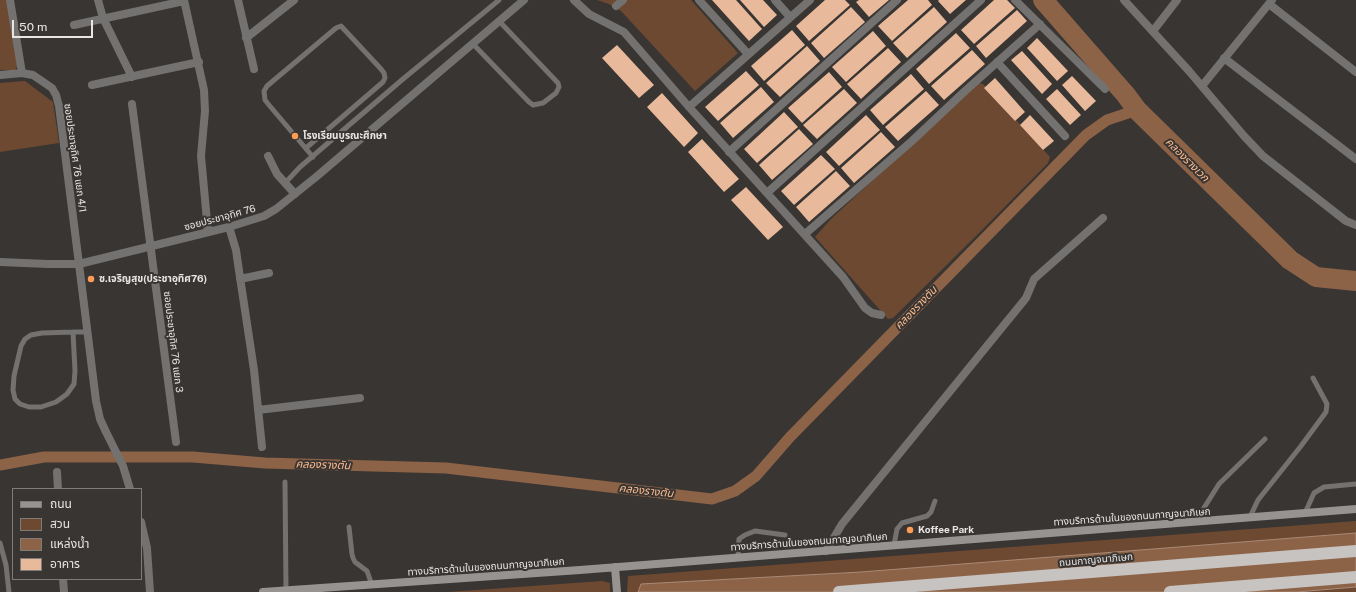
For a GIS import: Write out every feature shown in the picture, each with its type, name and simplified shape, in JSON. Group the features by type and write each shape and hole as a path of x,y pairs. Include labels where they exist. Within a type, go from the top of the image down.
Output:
{"highway":[{"name":"ถนนกาญจนาภิเษก","path":"839,592 1356,551"},
{"path":"1170,592 1356,577"}],"main road":[{"name":"ทางบริการด้านในของถนนกาญจนาภิเษก","path":"263,592 346,589 372,584 615,567 1356,509"},
{"path":"615,567 617,592"}],"street":[{"path":"10,0 22,73"},
{"path":"98,0 103,18 132,76"},
{"path":"238,0 254,70"},
{"path":"246,38 294,0"},
{"name":"ซอยประชาอุทิศ 76","path":"0,262 79,264 228,227 264,216 276,209 328,167 523,0"},
{"path":"574,0 589,14 624,32 729,152 843,277 865,308 872,313 881,315"},
{"path":"699,0 748,54"},
{"path":"775,0 790,17"},
{"path":"689,107 810,0"},
{"path":"729,152 897,0"},
{"path":"767,193 981,0"},
{"path":"1015,0 1105,90"},
{"path":"1124,0 1154,31 1263,156 1346,221 1356,225"},
{"path":"1154,31 1177,0"},
{"path":"74,25 184,1 199,62 204,97 205,111 201,156 208,232"},
{"path":"1202,86 1270,2 1356,72"},
{"path":"805,234 912,141 996,62 1040,24"},
{"path":"1224,58 1356,159"},
{"path":"92,85 199,62"},
{"path":"996,62 1065,136"},
{"name":"ซอยประชาอุทิศ 76 แยก 4/1","path":"0,75 22,73 33,75 52,88 56,95 60,106 79,264"},
{"name":"ซอยประชาอุทิศ 76 แยก 3","path":"132,104 176,442"},
{"path":"268,156 277,174 286,182 295,194"},
{"path":"826,550 842,524 1026,298 1034,279 1103,218"},
{"path":"228,227 237,256 254,370 262,447"},
{"path":"79,264 96,401 100,419 123,466 130,488"},
{"path":"240,279 269,273"},
{"path":"258,410 360,398"},
{"path":"57,472 58,488"},
{"path":"142,526 147,548 150,592"},
{"path":"63,580 64,592"}],"lane":[{"path":"286,182 300,167 499,0"},
{"path":"473,44 533,105 544,103 556,93 559,88 558,83 499,21"},
{"path":"306,148 383,82 385,78 381,69 342,26 336,28 267,86 264,91 265,100 313,157"},
{"path":"73,332 75,371 74,384 67,394 56,402 41,407 29,407 20,404 16,399 13,390 14,376 21,346 25,339 31,335 42,333 73,332 87,332"},
{"path":"1250,517 1258,500 1326,412 1327,404 1312,378"},
{"path":"1195,522 1219,484 1265,439"},
{"path":"285,482 286,590"},
{"path":"1305,513 1314,493 1324,487 1356,484"},
{"path":"894,545 897,529 902,523 918,520 927,516 935,501"},
{"path":"349,527 353,558 355,562 367,571 372,584"},
{"path":"738,557 739,539 745,535 755,531 785,535"},
{"path":"0,543 6,565 10,592"}],"green space":[{"path":"0,0 7,0 18,65 15,70 0,70"},
{"path":"597,0 691,0 738,53 695,91 621,11 609,4"},
{"path":"25,81 53,102 59,143 0,152 0,83"},
{"path":"977,83 983,84 1050,157 1048,163 893,318 888,319 815,237 830,220"},
{"path":"1356,521 1356,592 627,592 628,576"},
{"path":"602,581 610,583 610,592 448,592"}],"water":[{"path":"1356,533 1356,587 1297,592 638,592 641,584 861,572"}],"building":[{"path":"712,0 736,0 762,29 749,41"},
{"path":"740,0 763,0 777,15 764,27"},
{"path":"825,0 845,0 850,5 809,41 796,26"},
{"path":"859,0 889,0 869,17 856,2"},
{"path":"908,0 928,0 932,5 892,41 878,26"},
{"path":"966,0 950,14 938,1"},
{"path":"994,0 1007,0 1015,8 974,44 961,30"},
{"path":"851,7 865,22 824,58 811,43"},
{"path":"934,7 947,22 907,58 893,43"},
{"path":"1017,10 1027,21 986,58 976,46"},
{"path":"792,30 805,45 764,81 751,66"},
{"path":"873,31 886,46 846,82 832,67"},
{"path":"956,33 970,48 929,84 916,69"},
{"path":"1037,38 1068,71 1057,81 1027,48"},
{"path":"617,45 654,85 639,98 602,58"},
{"path":"807,46 820,61 780,97 766,83"},
{"path":"888,48 901,62 861,99 847,84"},
{"path":"972,50 985,64 944,100 931,86"},
{"path":"1022,51 1052,84 1042,94 1011,60"},
{"path":"746,71 759,85 718,121 705,107"},
{"path":"829,72 842,87 802,123 788,108"},
{"path":"911,74 924,89 883,125 870,110"},
{"path":"1072,76 1096,101 1085,111 1062,85"},
{"path":"995,78 1025,112 1015,121 984,88"},
{"path":"761,87 774,102 733,138 720,123"},
{"path":"844,89 857,103 817,139 803,125"},
{"path":"1057,89 1081,115 1070,125 1046,99"},
{"path":"926,91 939,105 898,141 885,127"},
{"path":"662,93 698,133 684,147 647,107"},
{"path":"784,112 798,127 757,163 744,149"},
{"path":"866,115 880,130 839,166 826,152"},
{"path":"1030,115 1054,141 1043,150 1020,125"},
{"path":"799,129 813,144 772,180 759,165"},
{"path":"881,132 895,147 854,183 841,168"},
{"path":"702,139 739,179 724,192 688,152"},
{"path":"821,155 835,169 794,205 781,191"},
{"path":"836,171 850,186 809,222 796,207"},
{"path":"746,187 783,227 768,240 731,200"}],"waterway":[{"name":"คลองรางเวก","path":"1043,0 1126,95 1137,110 1290,260 1316,277 1356,281"},
{"name":"คลองรางตัน","path":"0,465 44,457 193,457 265,463 446,468 712,499 735,491 756,476 790,437 1086,135 1107,120 1137,110"}],"place":[{"name":"โรงเรียนบูรณะศึกษา","path":"295,136"},
{"name":"ซ.เจริญสุข(ประชาอุทิศ76)","path":"91,279"},
{"name":"Koffee Park","path":"910,530"}]}
